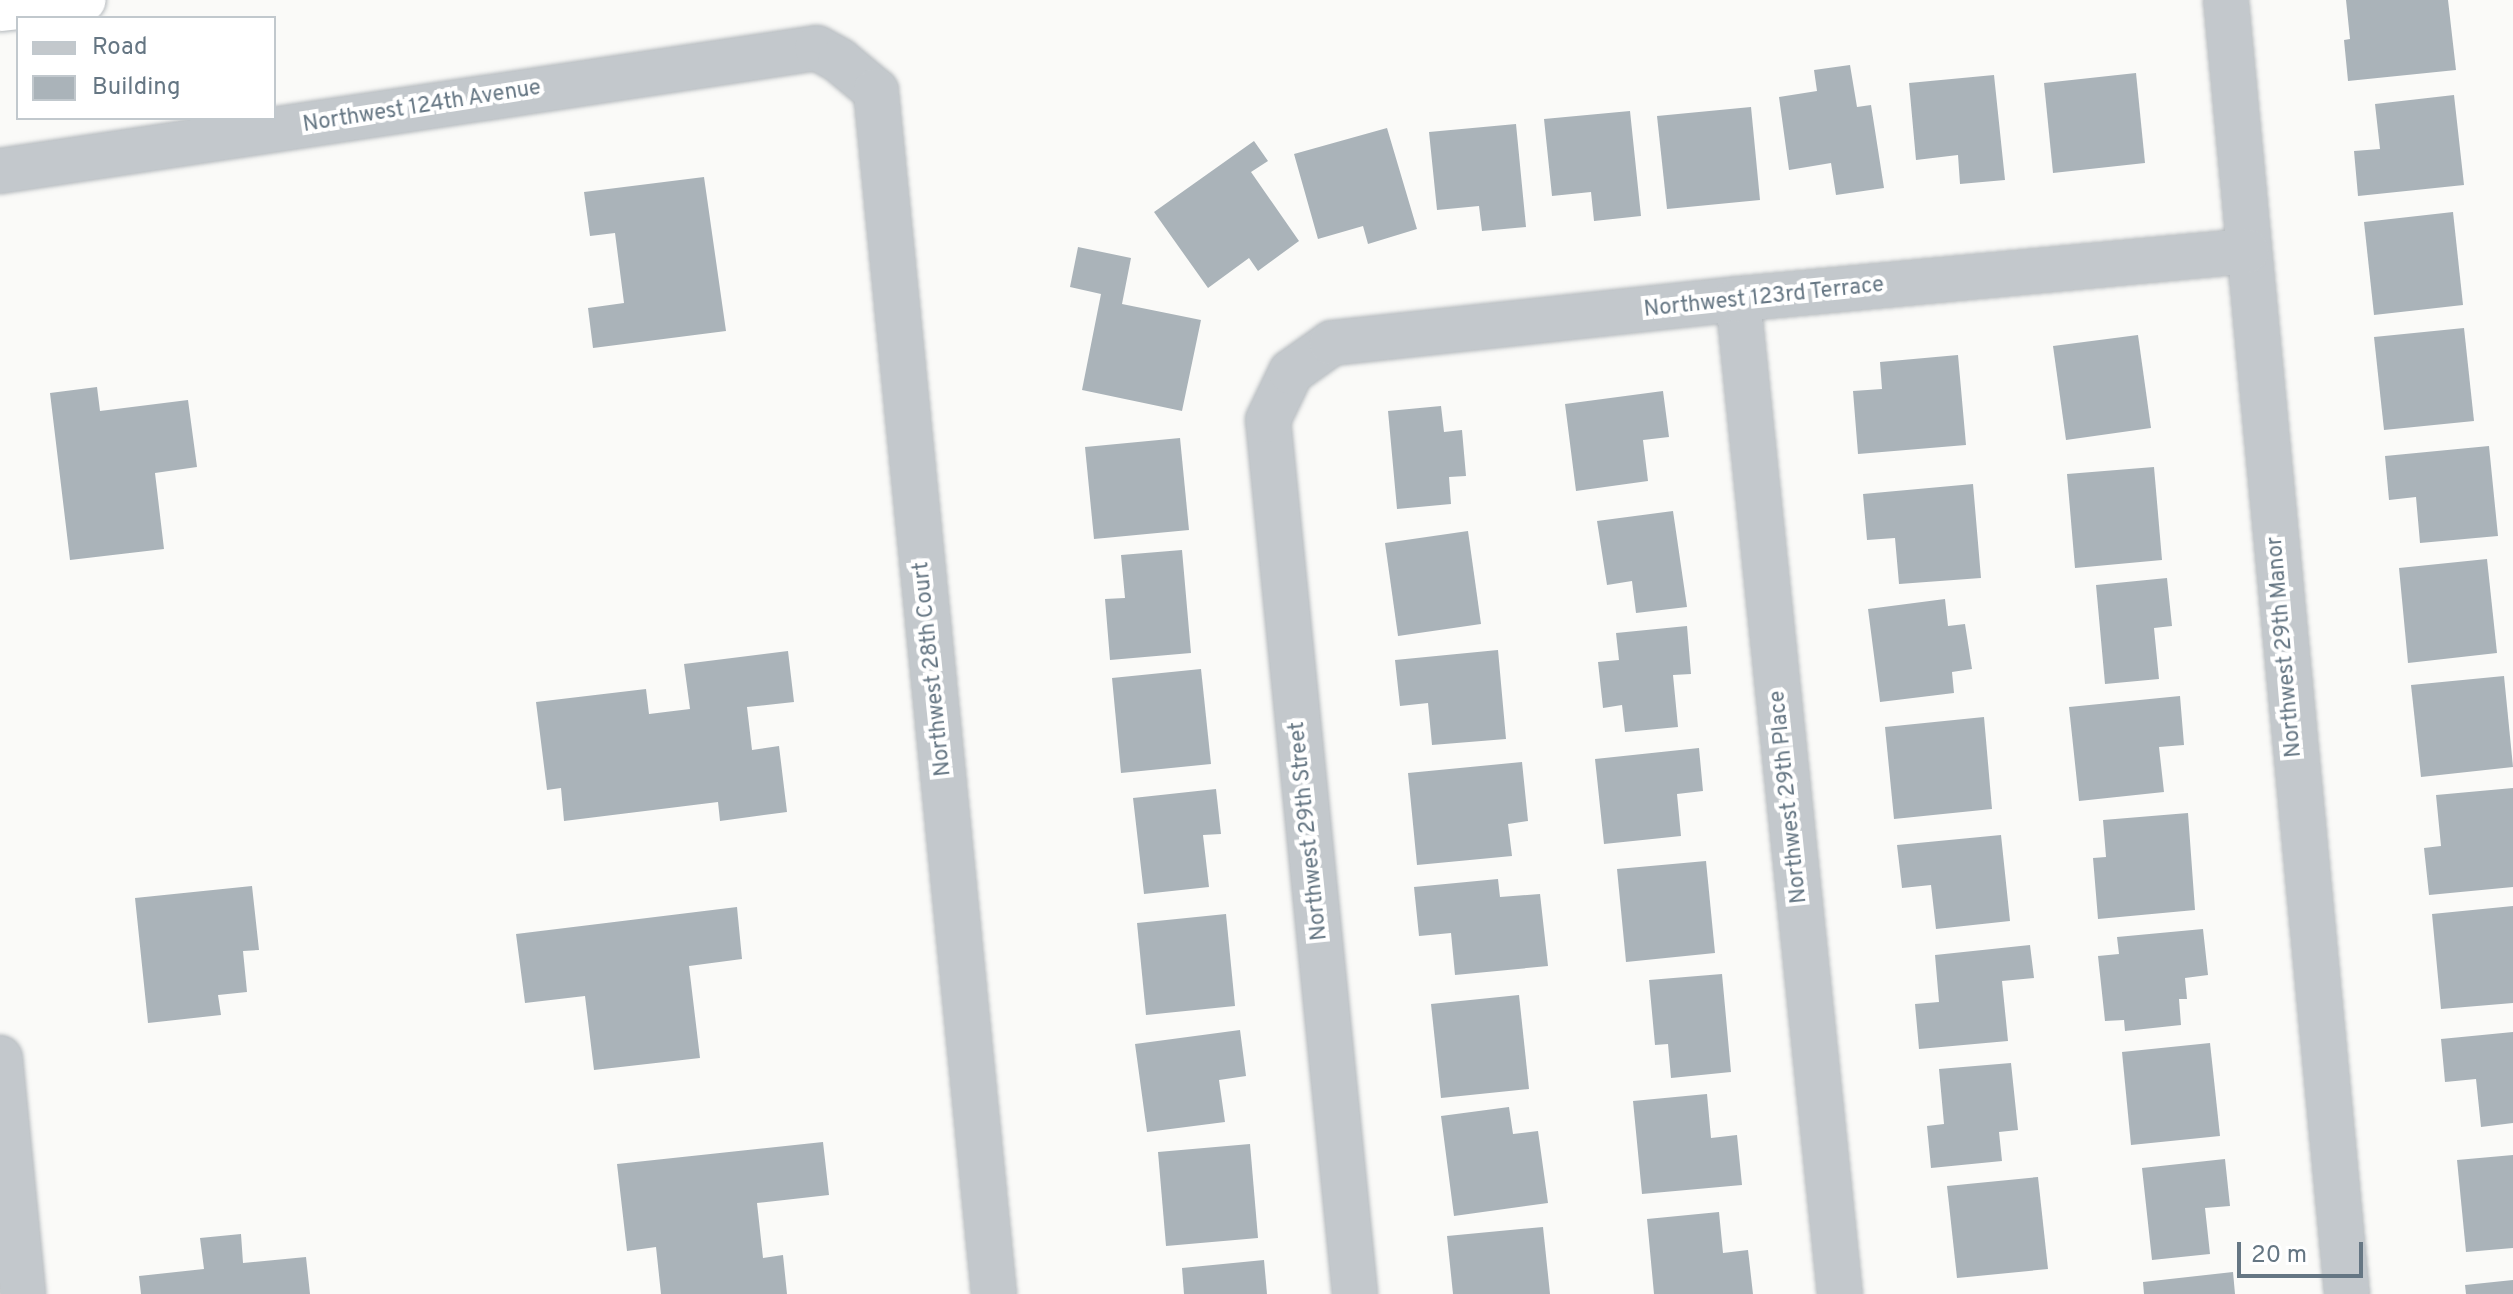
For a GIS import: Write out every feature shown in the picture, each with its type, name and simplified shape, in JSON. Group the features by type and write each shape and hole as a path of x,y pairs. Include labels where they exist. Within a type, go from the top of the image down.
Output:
{"highway":[{"path":"0,9 84,0"}],"street":[{"name":"Northwest 29th Manor","path":"2226,0 2247,251 2347,1294"},
{"name":"Northwest 124th Avenue","path":"0,171 817,48 840,61"},
{"name":"Northwest 28th Court","path":"840,61 876,91 994,1294"},
{"name":"Northwest 123rd Terrace","path":"1291,372 1332,343 1738,299 2247,251"},
{"name":"Northwest 29th Place","path":"1738,299 1840,1294"},
{"name":"Northwest 29th Street","path":"1291,372 1268,420 1355,1294"},
{"path":"0,1058 23,1294"}],"building":[{"path":"2346,0 2448,0 2456,70 2348,81 2344,40 2350,39"},
{"path":"1850,65 1857,107 1871,105 1884,188 1836,195 1831,163 1789,170 1779,97 1817,91 1814,70"},
{"path":"2136,73 2145,163 2053,173 2044,83"},
{"path":"1994,75 2005,180 1960,184 1958,155 1916,160 1909,83"},
{"path":"2454,95 2464,185 2358,196 2354,151 2380,149 2375,104"},
{"path":"1751,107 1760,200 1667,209 1657,116"},
{"path":"1630,111 1641,216 1594,221 1591,192 1552,196 1544,119"},
{"path":"1516,124 1526,227 1482,231 1479,206 1437,210 1429,132"},
{"path":"1387,128 1417,229 1368,244 1363,226 1318,239 1294,154"},
{"path":"1254,141 1268,161 1251,172 1299,241 1258,271 1249,258 1208,288 1154,212"},
{"path":"704,177 726,331 593,348 588,308 624,303 615,233 590,236 584,192"},
{"path":"2453,212 2463,305 2374,315 2364,222"},
{"path":"1078,247 1131,258 1122,304 1201,320 1182,411 1082,390 1101,294 1070,287"},
{"path":"2464,328 2474,421 2384,430 2374,337"},
{"path":"2138,335 2151,428 2066,440 2053,346"},
{"path":"1958,355 1966,445 1858,454 1853,391 1882,389 1880,362"},
{"path":"97,387 100,411 188,400 197,467 155,473 164,549 70,560 50,393"},
{"path":"1663,391 1669,437 1643,440 1648,481 1576,491 1565,404"},
{"path":"1441,406 1444,432 1462,430 1466,476 1449,477 1451,504 1397,509 1388,411"},
{"path":"1180,438 1189,530 1094,539 1085,447"},
{"path":"2489,446 2498,536 2420,543 2416,497 2389,500 2385,456"},
{"path":"2154,467 2162,560 2075,568 2067,474"},
{"path":"1973,484 1981,578 1899,584 1895,538 1867,540 1863,494"},
{"path":"1673,511 1687,607 1636,613 1632,581 1607,585 1597,521"},
{"path":"1468,531 1481,624 1398,636 1385,543"},
{"path":"1182,550 1191,653 1110,660 1105,599 1125,598 1121,555"},
{"path":"2487,559 2497,653 2408,663 2399,568"},
{"path":"2167,578 2172,626 2154,628 2159,679 2105,684 2096,585"},
{"path":"1945,599 1948,626 1965,624 1972,669 1952,672 1954,693 1880,702 1868,609"},
{"path":"1687,626 1691,674 1673,675 1678,727 1625,732 1622,705 1603,708 1598,662 1619,660 1616,633"},
{"path":"1498,650 1506,739 1432,745 1428,703 1400,706 1395,660"},
{"path":"788,651 794,702 747,707 752,750 779,746 787,812 720,821 718,802 564,821 561,788 547,790 536,702 646,689 649,714 690,709 684,664"},
{"path":"1201,669 1211,764 1121,773 1112,678"},
{"path":"2504,676 2513,767 2421,777 2411,685"},
{"path":"2180,696 2184,745 2159,747 2164,792 2079,801 2069,707"},
{"path":"1984,717 1992,809 1894,819 1885,727"},
{"path":"1699,748 1703,791 1677,794 1681,836 1604,844 1595,759"},
{"path":"1522,762 1528,821 1508,824 1512,856 1417,865 1408,773"},
{"path":"2513,788 2513,887 2429,895 2424,848 2441,846 2436,795"},
{"path":"1216,789 1221,834 1203,835 1209,887 1144,894 1133,798"},
{"path":"2188,813 2195,910 2098,919 2093,858 2106,857 2103,820"},
{"path":"2001,835 2010,921 1936,929 1931,885 1902,888 1897,845"},
{"path":"1706,861 1715,953 1626,962 1617,869"},
{"path":"1498,879 1500,897 1540,894 1548,966 1455,975 1451,933 1419,936 1414,887"},
{"path":"252,886 259,950 243,951 247,992 218,995 221,1015 148,1023 135,898"},
{"path":"2513,906 2513,1003 2441,1009 2432,914"},
{"path":"737,907 742,959 689,966 700,1058 594,1070 585,996 525,1003 516,934"},
{"path":"1226,914 1235,1006 1146,1015 1137,923"},
{"path":"2203,929 2208,975 2185,978 2187,999 2179,999 2181,1025 2125,1031 2124,1020 2105,1021 2098,956 2119,954 2117,937"},
{"path":"2030,945 2034,978 2002,981 2008,1041 1919,1049 1915,1004 1939,1002 1935,955"},
{"path":"1722,974 1731,1072 1671,1078 1668,1044 1655,1045 1649,980"},
{"path":"1519,995 1529,1089 1441,1098 1431,1004"},
{"path":"1240,1030 1246,1076 1219,1080 1225,1122 1147,1132 1135,1044"},
{"path":"2513,1032 2513,1123 2481,1127 2476,1079 2445,1082 2441,1039"},
{"path":"2210,1043 2220,1136 2131,1145 2122,1052"},
{"path":"2011,1063 2018,1130 1999,1132 2002,1161 1931,1168 1927,1126 1944,1124 1939,1069"},
{"path":"1707,1094 1711,1138 1737,1135 1742,1185 1642,1194 1633,1101"},
{"path":"1509,1107 1513,1134 1538,1131 1548,1203 1454,1216 1441,1116"},
{"path":"823,1142 829,1195 757,1203 763,1258 783,1255 787,1294 661,1294 656,1247 627,1251 617,1164"},
{"path":"1250,1144 1258,1238 1166,1246 1158,1152"},
{"path":"2513,1155 2513,1248 2466,1252 2457,1160"},
{"path":"2225,1159 2230,1206 2205,1208 2210,1254 2152,1260 2142,1168"},
{"path":"2038,1177 2048,1269 1957,1278 1947,1186"},
{"path":"1719,1212 1723,1253 1748,1250 1753,1294 1654,1294 1647,1219"},
{"path":"1543,1227 1550,1294 1453,1294 1447,1236"},
{"path":"241,1234 243,1263 306,1257 310,1294 141,1294 139,1276 204,1269 200,1238"},
{"path":"1264,1260 1267,1294 1184,1294 1182,1268"},
{"path":"2233,1272 2235,1294 2144,1294 2143,1282"},
{"path":"2513,1280 2513,1294 2466,1294 2465,1285"}]}
